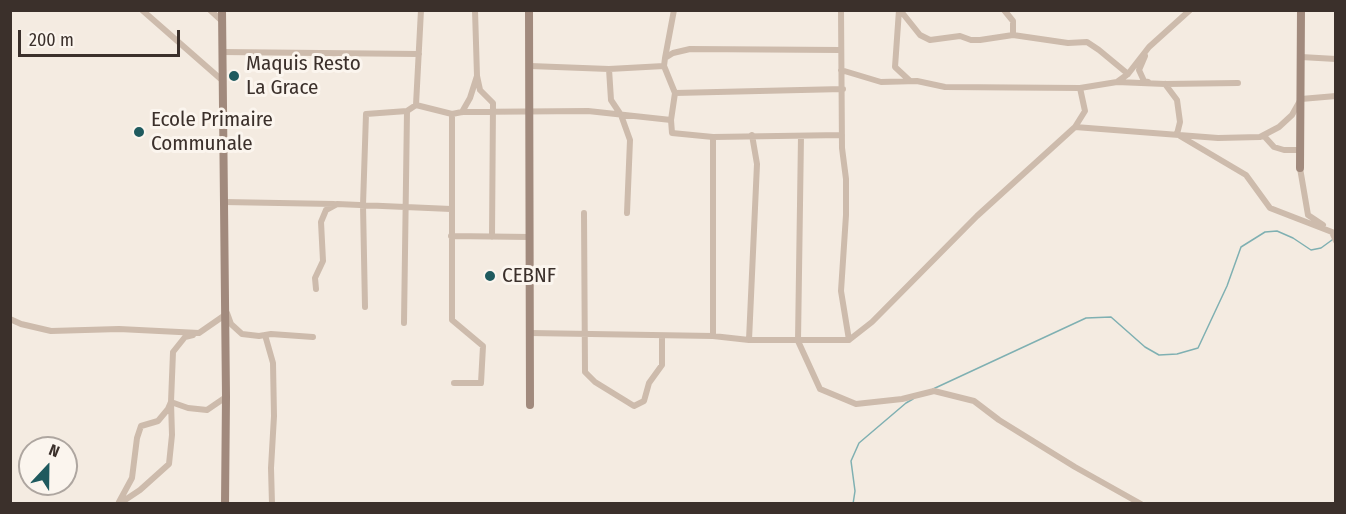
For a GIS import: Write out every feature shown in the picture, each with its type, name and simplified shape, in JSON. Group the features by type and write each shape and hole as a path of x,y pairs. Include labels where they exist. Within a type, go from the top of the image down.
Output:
{"street":[{"path":"142,10 223,81"},
{"path":"210,10 222,21"},
{"path":"222,10 225,504"},
{"path":"416,105 420,10"},
{"path":"475,10 477,76 480,90 493,103 492,237"},
{"path":"529,10 530,405"},
{"path":"674,10 664,62 675,93 671,120 672,133 713,137 843,135"},
{"path":"841,10 840,50 846,215 842,291 849,340"},
{"path":"899,10 920,35 930,40 960,36 980,40 1013,35 1068,43 1087,42 1128,74"},
{"path":"899,10 895,67 910,81"},
{"path":"1004,10 1013,21 1013,35"},
{"path":"1116,82 1128,74 1149,47 1190,10"},
{"path":"1301,10 1300,168 1308,214 1332,232 1335,241"},
{"path":"1149,47 1139,70 1144,81 1150,83"},
{"path":"530,66 609,69 664,62 673,53 690,49 840,50"},
{"path":"222,52 419,54"},
{"path":"1301,57 1335,59"},
{"path":"609,69 611,100 621,115 630,140 627,213"},
{"path":"842,70 881,82 917,81 945,87 1080,88 1116,82 1238,83"},
{"path":"462,112 470,98 477,76"},
{"path":"1165,84 1177,99 1180,122 1177,134"},
{"path":"530,333 713,336 749,340 849,340 872,322 977,216 1075,127 1085,111 1080,88"},
{"path":"675,93 843,89"},
{"path":"1301,99 1335,96"},
{"path":"1075,127 1218,138 1264,136 1279,127 1292,115 1301,99"},
{"path":"364,308 363,205 366,114 407,111 416,105 452,114 531,110 588,111 671,120"},
{"path":"404,323 407,111"},
{"path":"452,114 452,320 483,346 481,383 454,383"},
{"path":"1177,134 1246,175 1270,208 1332,232"},
{"path":"749,340 757,164 752,135"},
{"path":"801,136 798,341 820,389 856,404 902,399 934,391 974,401 999,420 1075,467 1141,504"},
{"path":"1264,136 1274,147 1284,150 1300,150"},
{"path":"713,137 713,336"},
{"path":"224,202 451,209"},
{"path":"316,289 315,278 323,261 321,222 326,210 337,204"},
{"path":"584,213 585,372 596,382 634,405 644,401 649,383 662,365 662,336"},
{"path":"451,236 530,237"},
{"path":"119,503 140,490 169,464 172,435 173,352 185,337 199,333 225,311"},
{"path":"225,311 231,324 242,334 313,337"},
{"path":"10,319 51,331 119,329 199,333"},
{"path":"264,335 273,363 272,504"},
{"path":"171,402 188,408 207,410 226,397"},
{"path":"119,503 132,478 137,438 141,426 158,421 171,402"},
{"path":"132,495 132,504"}],"waterway":[{"path":"933,389 1086,318 1111,317 1145,347 1159,355 1177,354 1198,348 1227,286 1241,247 1265,232 1277,231 1311,250 1321,248 1332,240"},
{"path":"853,504 855,491 851,461 859,443 913,399"}],"place":[{"name":"Maquis Resto La Grace","path":"234,76"},
{"name":"Ecole Primaire Communale","path":"139,132"},
{"name":"CEBNF","path":"490,276"}]}
